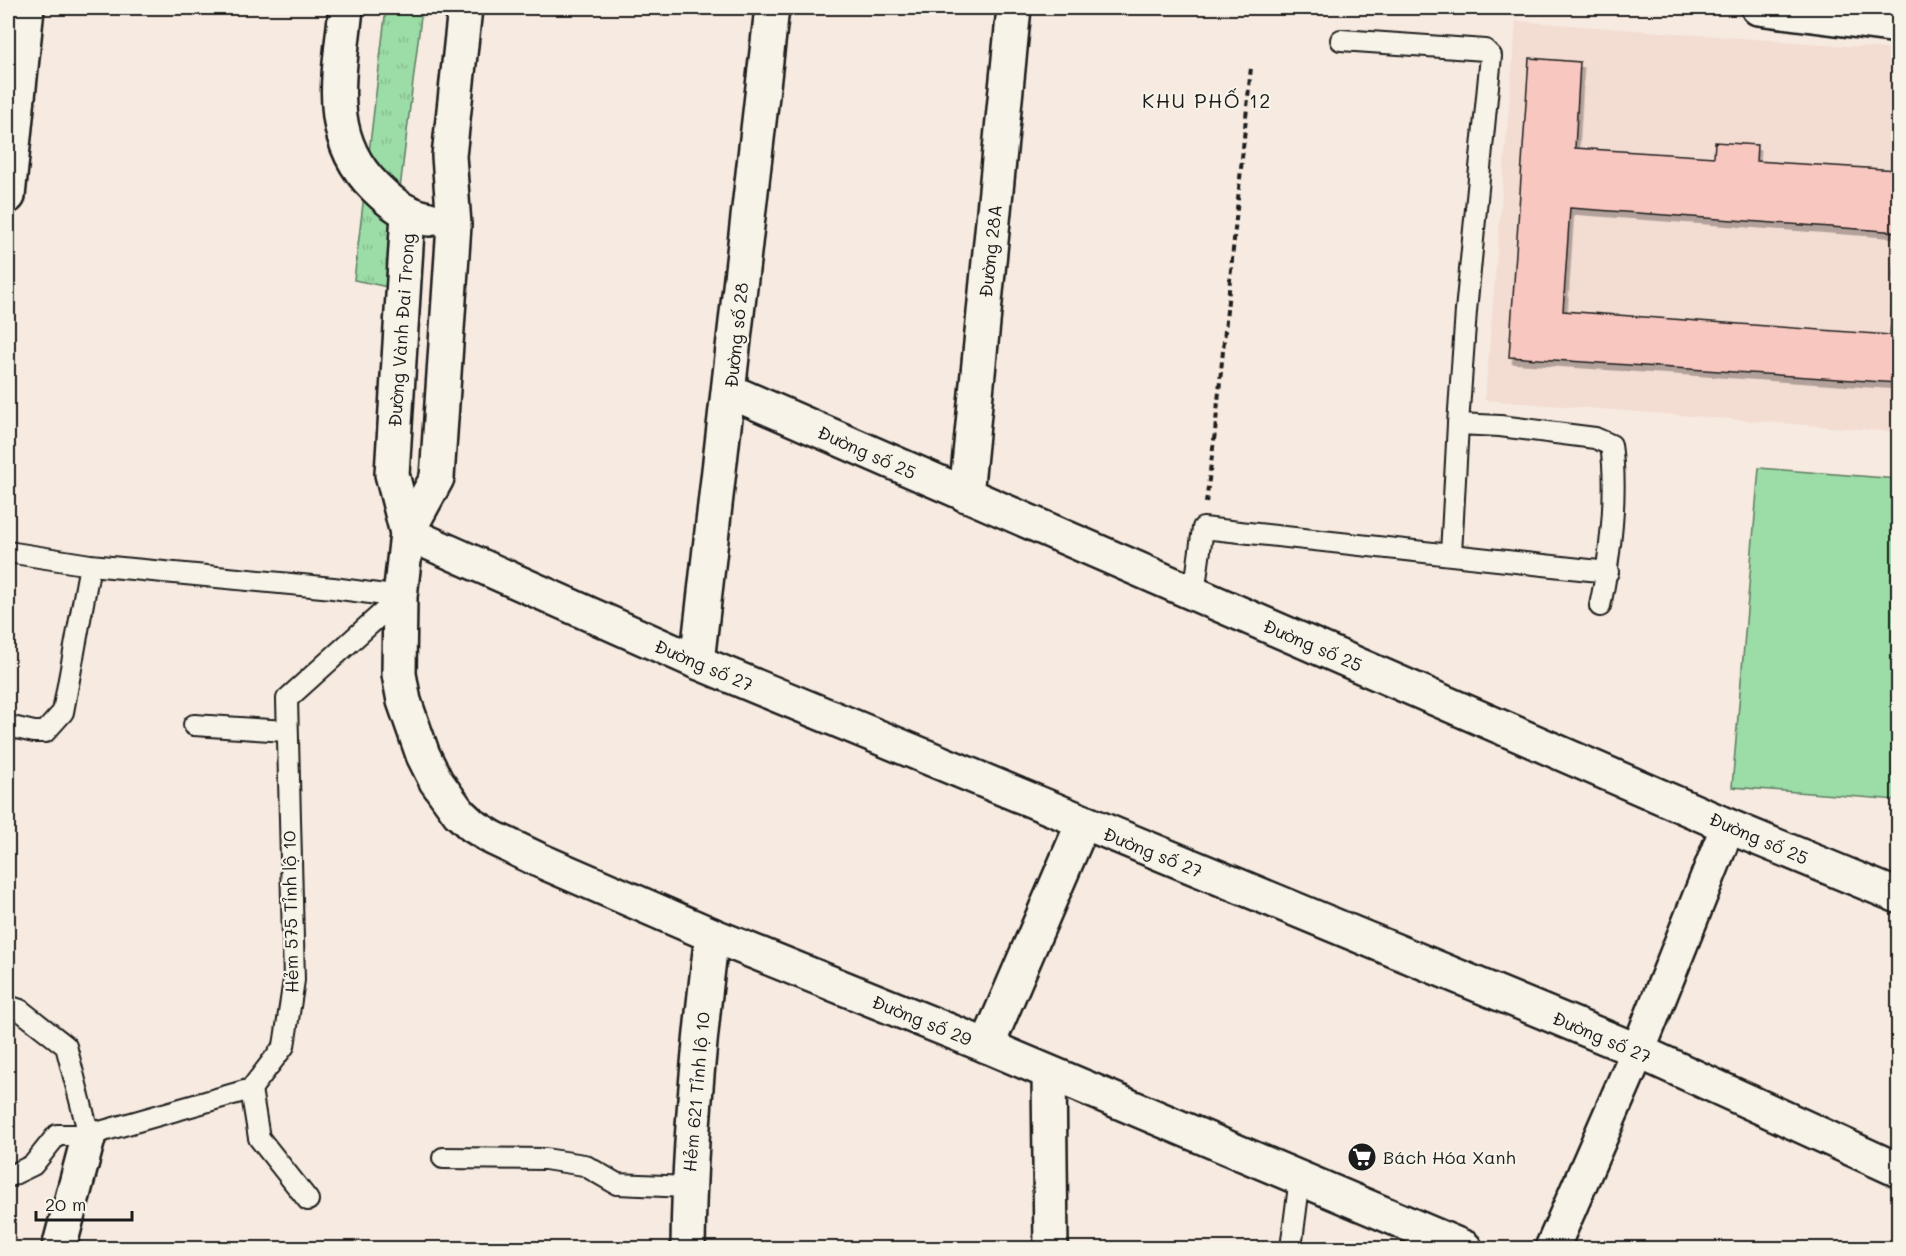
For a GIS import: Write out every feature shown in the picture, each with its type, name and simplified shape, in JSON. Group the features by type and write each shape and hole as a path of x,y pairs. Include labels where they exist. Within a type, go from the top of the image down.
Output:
{"street":[{"path":"8,196 10,152 27,8"},
{"name":"Đường Vành Đai Trong","path":"346,8 339,93 339,111 344,142 352,159 365,177 384,196 408,214 392,474 407,533 400,597 400,687 419,743"},
{"name":"Đường Vành Đai Trong","path":"407,533 438,478 454,225 448,156 465,8"},
{"name":"Đường số 28","path":"697,663 772,8"},
{"name":"Đường 28A","path":"966,495 1014,8"},
{"path":"1758,8 1899,26"},
{"path":"408,214 454,225"},
{"name":"Đường số 25","path":"729,391 1728,826 1899,896"},
{"name":"Đường số 27","path":"407,533 697,663 1638,1051 1899,1170"},
{"name":"Đường số 29","path":"419,743 436,781 459,813 472,825 539,860 712,935 987,1046 1465,1248"},
{"path":"987,1046 1083,823"},
{"path":"1552,1248 1638,1051 1728,826"},
{"name":"Hẻm 621 Tỉnh lộ 10","path":"688,1248 688,1187 698,1047 712,935"},
{"path":"1049,1073 1051,1248"},
{"path":"59,1248 89,1135"}],"lane":[{"path":"1341,40 1485,50 1491,56 1466,312 1451,554"},
{"path":"1458,424 1500,426 1595,438 1611,445 1614,469 1608,572 1600,606"},
{"path":"1194,594 1203,528 1608,572"},
{"path":"8,552 90,565 333,588 400,597"},
{"path":"8,727 45,732 63,712 90,565"},
{"name":"Hẻm 575 Tỉnh lộ 10","path":"251,1089 284,1046 294,980 287,699 400,597"},
{"path":"194,725 286,731"},
{"path":"8,1006 20,1010 66,1046 89,1135"},
{"path":"8,1177 33,1165 57,1135 89,1135 251,1089 259,1138 308,1200"},
{"path":"443,1158 545,1159 584,1165 617,1184 688,1187"},
{"path":"1292,1248 1300,1178"}],"path":[{"path":"1203,528 1215,432 1251,67"}],"shaded area":[{"path":"1516,21 1898,50 1898,432 1485,400"}],"green space":[{"path":"386,8 422,8 388,287 354,280"},
{"path":"1759,468 1898,479 1898,800 1732,787"}],"building":[{"path":"1529,58 1580,62 1575,148 1714,157 1715,142 1757,145 1756,161 1898,170 1898,232 1898,383 1509,357","holes":["1570,208 1898,232 1890,335 1563,311"]}],"place":[{"name":"Bách Hóa Xanh","path":"1362,1157"}],"district":[{"name":"KHU PHỐ 12","path":"1207,100"}]}
